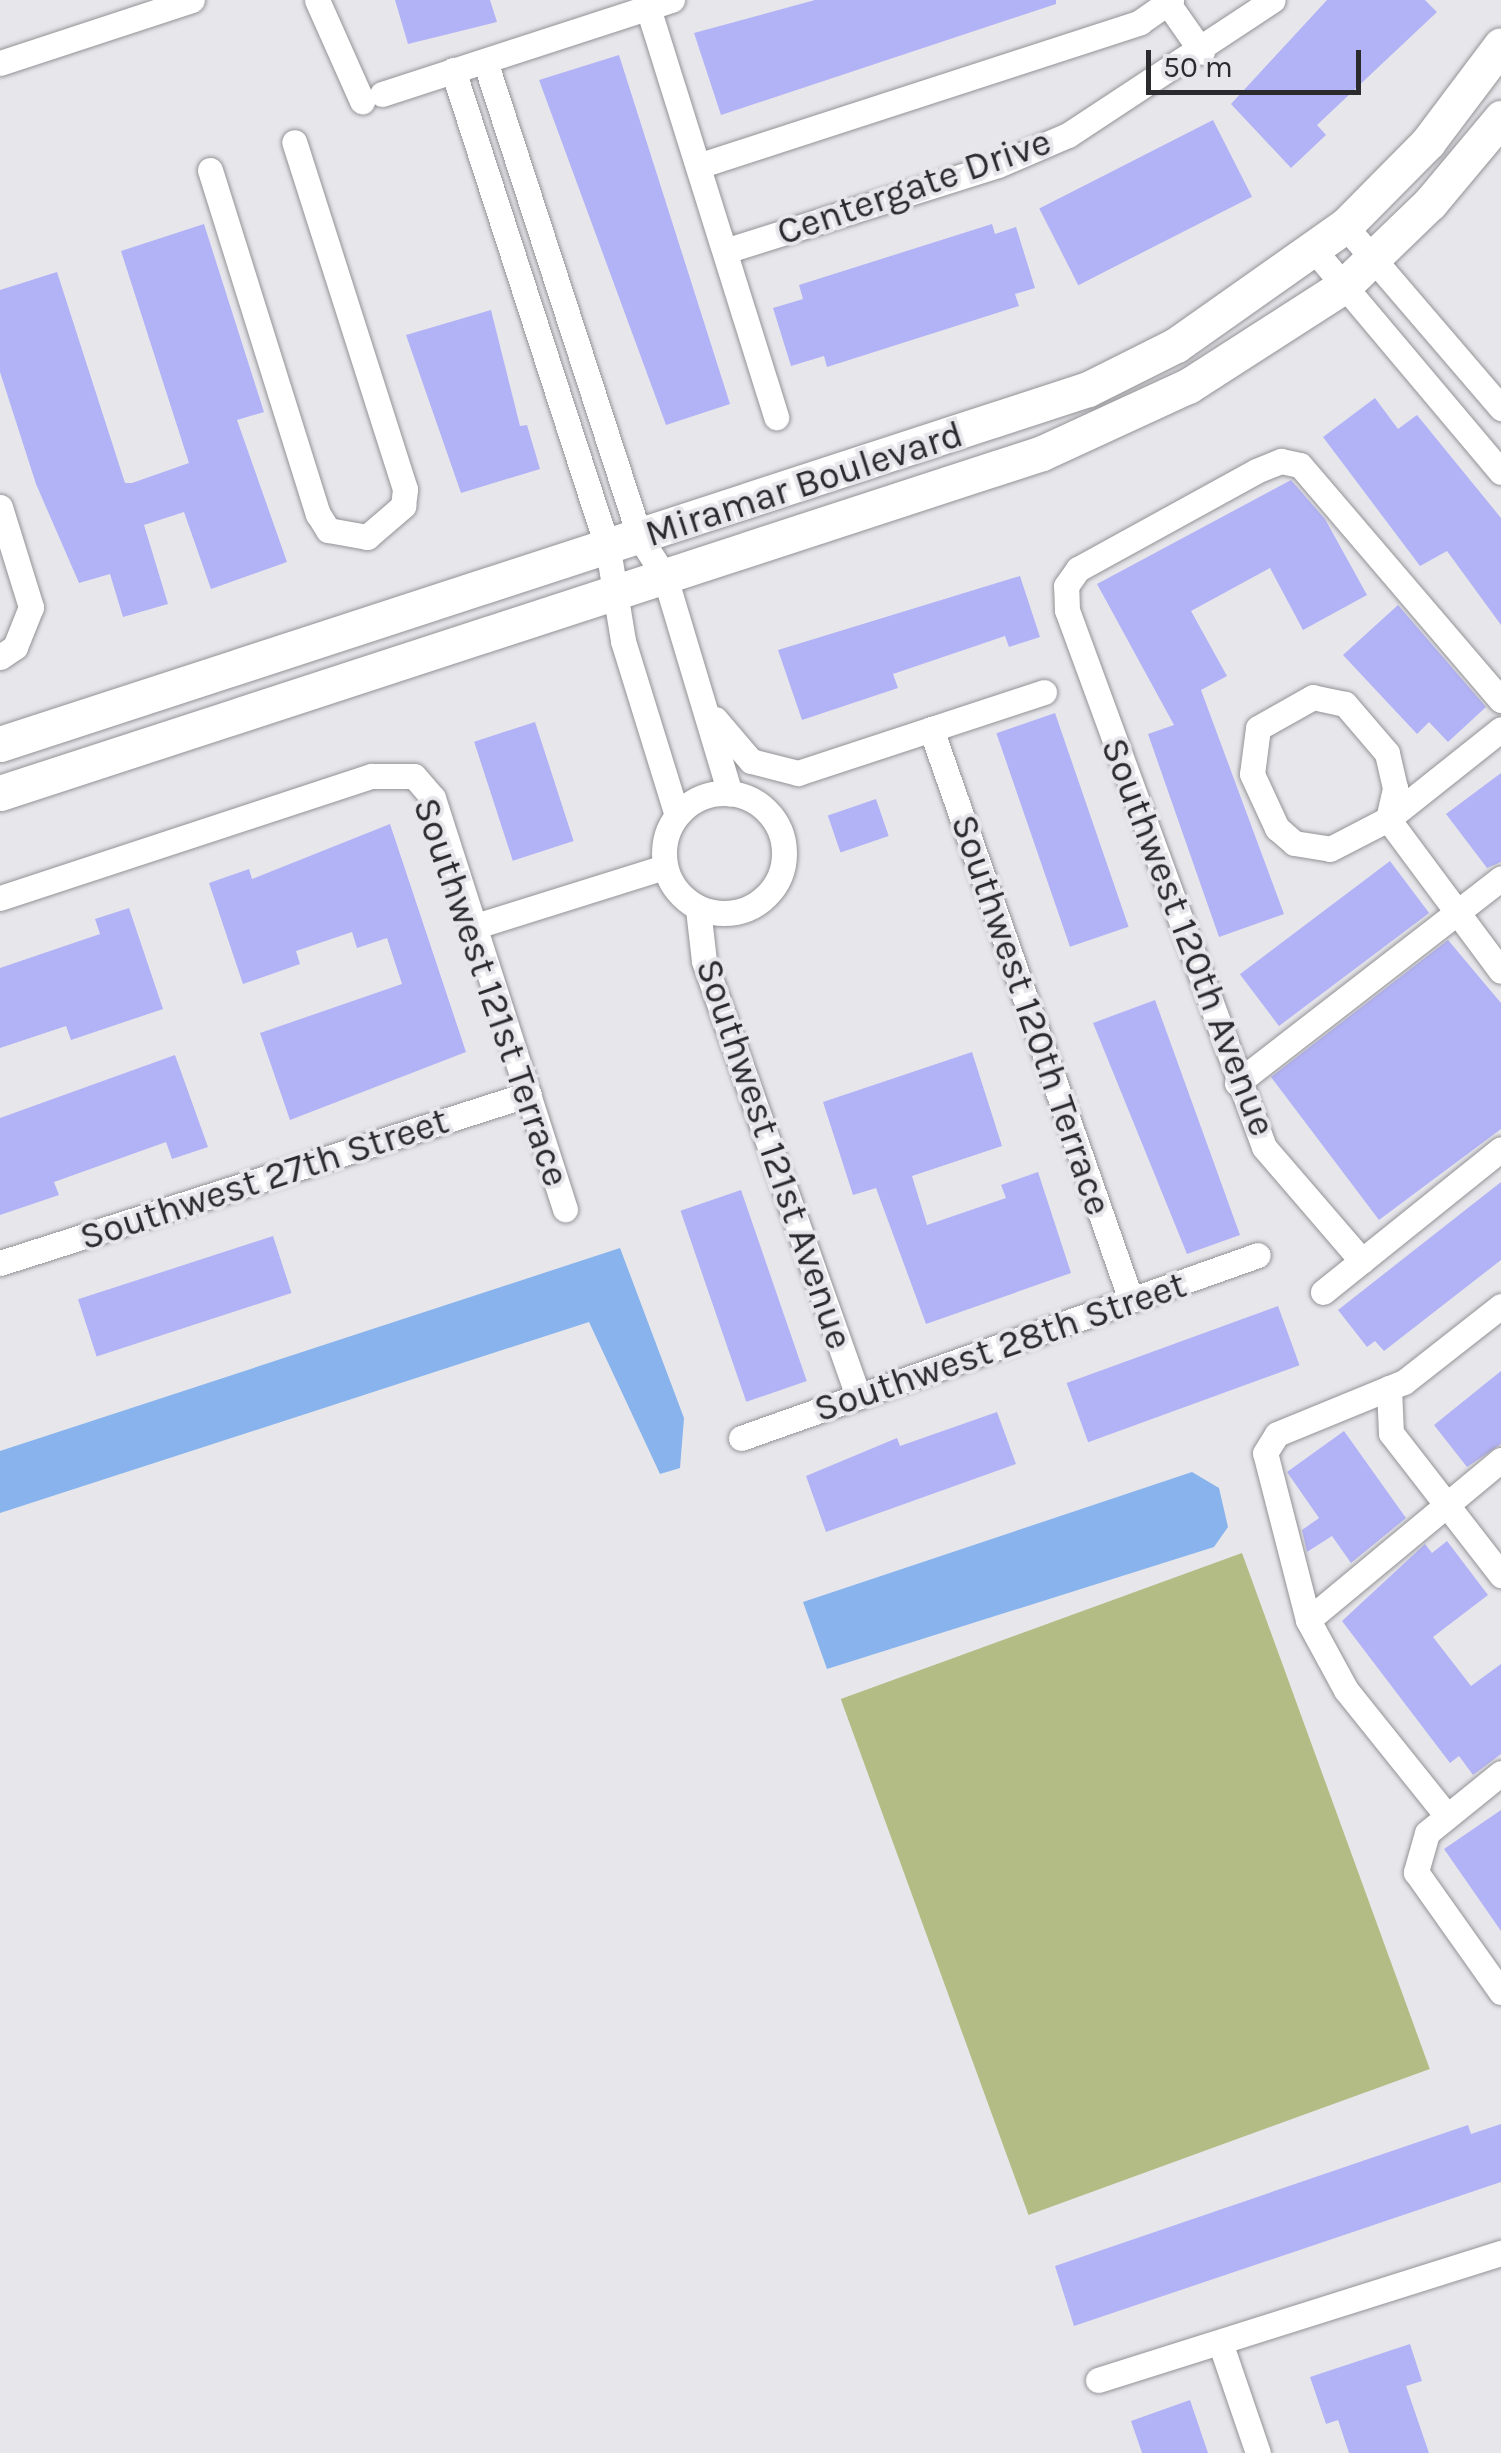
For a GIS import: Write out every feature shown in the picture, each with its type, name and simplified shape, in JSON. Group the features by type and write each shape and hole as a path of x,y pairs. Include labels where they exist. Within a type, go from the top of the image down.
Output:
{"street":[{"path":"0,62 192,0"},
{"name":"Centergate Drive","path":"317,0 372,97 660,4 698,166 776,417"},
{"name":"Centergate Drive","path":"724,250 998,165 1068,134 1202,52 1274,0"},
{"path":"698,166 1140,22 1169,1 1202,52"},
{"name":"Miramar Boulevard","path":"0,744 624,544 1088,389 1176,345 1345,226 1428,142 1501,45"},
{"path":"485,61 538,231 624,544 615,592 676,815 664,867"},
{"path":"453,70 508,240 624,544 665,577 730,792"},
{"name":"Miramar Boulevard","path":"0,793 1042,453 1188,386 1344,286 1501,118"},
{"path":"210,170 318,514 328,530 368,537 403,506 406,489 294,142"},
{"path":"1345,226 1501,408"},
{"path":"508,240 538,231"},
{"path":"1314,250 1499,466"},
{"name":"Southwest 120th Avenue","path":"1362,1261 1264,1146 1237,1083 1067,610 1066,586 1078,568 1281,461 1300,465 1501,700"},
{"path":"0,506 30,608 15,647 0,657"},
{"path":"766,808 798,773 1044,692"},
{"path":"1501,729 1388,819 1330,849 1294,843 1277,828 1252,774 1258,728 1312,696 1345,704 1387,753 1395,788 1388,819 1454,914 1501,971"},
{"path":"703,700 730,745 750,761 798,773"},
{"name":"Southwest 120th Terrace","path":"932,729 1132,1300"},
{"name":"Southwest 121st Terrace","path":"0,898 371,776 414,776 433,798 565,1208"},
{"path":"664,867 698,908 754,906 780,879 784,842 766,808 730,792 710,794 676,815"},
{"path":"476,926 664,867"},
{"path":"1237,1083 1501,878"},
{"name":"Southwest 121st Avenue","path":"698,908 704,960 858,1397"},
{"name":"Southwest 27th Street","path":"0,1263 529,1094"},
{"path":"1323,1292 1501,1149"},
{"name":"Southwest 28th Street","path":"741,1438 1258,1256"},
{"path":"1447,1816 1346,1690 1308,1620 1265,1453 1278,1434 1389,1388 1501,1306"},
{"path":"1389,1388 1390,1432 1501,1576"},
{"path":"1308,1620 1501,1460"},
{"path":"1501,1773 1427,1833 1416,1872 1501,1992"},
{"path":"1098,2380 1501,2253"},
{"path":"1220,2342 1258,2453"}],"green space":[{"path":"1242,1553 1430,2069 1029,2215 841,1699"}],"water":[{"path":"620,1248 684,1418 680,1468 660,1474 589,1322 0,1513 0,1451"},
{"path":"1192,1472 1219,1488 1228,1527 1214,1547 827,1669 803,1602"}],"building":[{"path":"395,0 490,0 497,22 408,44"},
{"path":"815,0 1056,0 1056,4 721,115 694,33"},
{"path":"1327,0 1425,0 1437,12 1317,125 1326,135 1291,168 1231,104"},
{"path":"619,55 730,404 666,425 539,80"},
{"path":"1213,120 1252,197 1078,285 1039,209"},
{"path":"204,224 264,412 237,420 287,562 211,589 184,512 144,525 168,604 123,617 110,574 79,583 36,484 0,372 0,290 57,272 125,483 132,483 189,463 121,251"},
{"path":"992,224 995,234 1016,227 1035,288 1015,294 1019,306 827,367 824,356 791,366 773,308 803,299 799,285"},
{"path":"491,310 520,426 527,425 540,469 461,493 406,335"},
{"path":"1375,398 1398,429 1417,415 1501,518 1501,625 1447,551 1420,566 1323,437"},
{"path":"1291,480 1325,519 1367,595 1303,630 1270,568 1191,611 1227,676 1201,690 1284,914 1219,937 1148,734 1174,725 1097,584"},
{"path":"1020,576 1040,637 1009,647 1005,636 893,674 898,688 802,720 778,650"},
{"path":"1398,605 1486,707 1448,742 1429,722 1417,734 1343,655"},
{"path":"1055,713 1129,927 1070,947 996,733"},
{"path":"535,722 574,841 513,861 474,742"},
{"path":"1501,773 1501,862 1487,868 1446,814"},
{"path":"876,799 889,836 840,852 828,816"},
{"path":"390,824 466,1052 290,1120 260,1033 402,984 387,938 357,948 352,932 296,951 300,964 243,984 209,883 249,869 252,879"},
{"path":"1390,861 1429,913 1279,1026 1240,974"},
{"path":"129,908 163,1009 71,1040 66,1026 0,1048 0,968 100,934 95,919"},
{"path":"1448,940 1501,1003 1501,1129 1379,1220 1271,1077"},
{"path":"1155,1000 1240,1235 1187,1254 1093,1023"},
{"path":"972,1052 1002,1146 912,1176 927,1225 1006,1198 1001,1185 1038,1172 1071,1273 926,1324 876,1188 853,1195 823,1102"},
{"path":"175,1055 208,1147 172,1159 166,1142 54,1182 59,1195 0,1215 0,1118"},
{"path":"1501,1182 1501,1260 1384,1351 1375,1341 1367,1347 1338,1310"},
{"path":"741,1190 807,1381 746,1402 680,1211"},
{"path":"273,1236 292,1293 97,1356 78,1299"},
{"path":"1278,1306 1300,1365 1088,1442 1067,1383"},
{"path":"1501,1371 1501,1444 1467,1467 1434,1425"},
{"path":"997,1412 1016,1464 826,1532 806,1476 897,1438 900,1446"},
{"path":"1344,1431 1406,1518 1351,1563 1332,1536 1307,1552 1302,1530 1319,1518 1287,1472"},
{"path":"1447,1541 1488,1595 1433,1637 1471,1686 1501,1664 1501,1754 1473,1775 1459,1756 1450,1763 1342,1621 1425,1544 1432,1553"},
{"path":"1501,1810 1501,1931 1444,1849"},
{"path":"1501,2124 1501,2182 1074,2326 1055,2266 1468,2125 1471,2134"},
{"path":"1410,2344 1422,2381 1406,2386 1429,2453 1349,2453 1338,2420 1326,2424 1310,2377"},
{"path":"1190,2400 1208,2453 1142,2453 1131,2421"}]}
